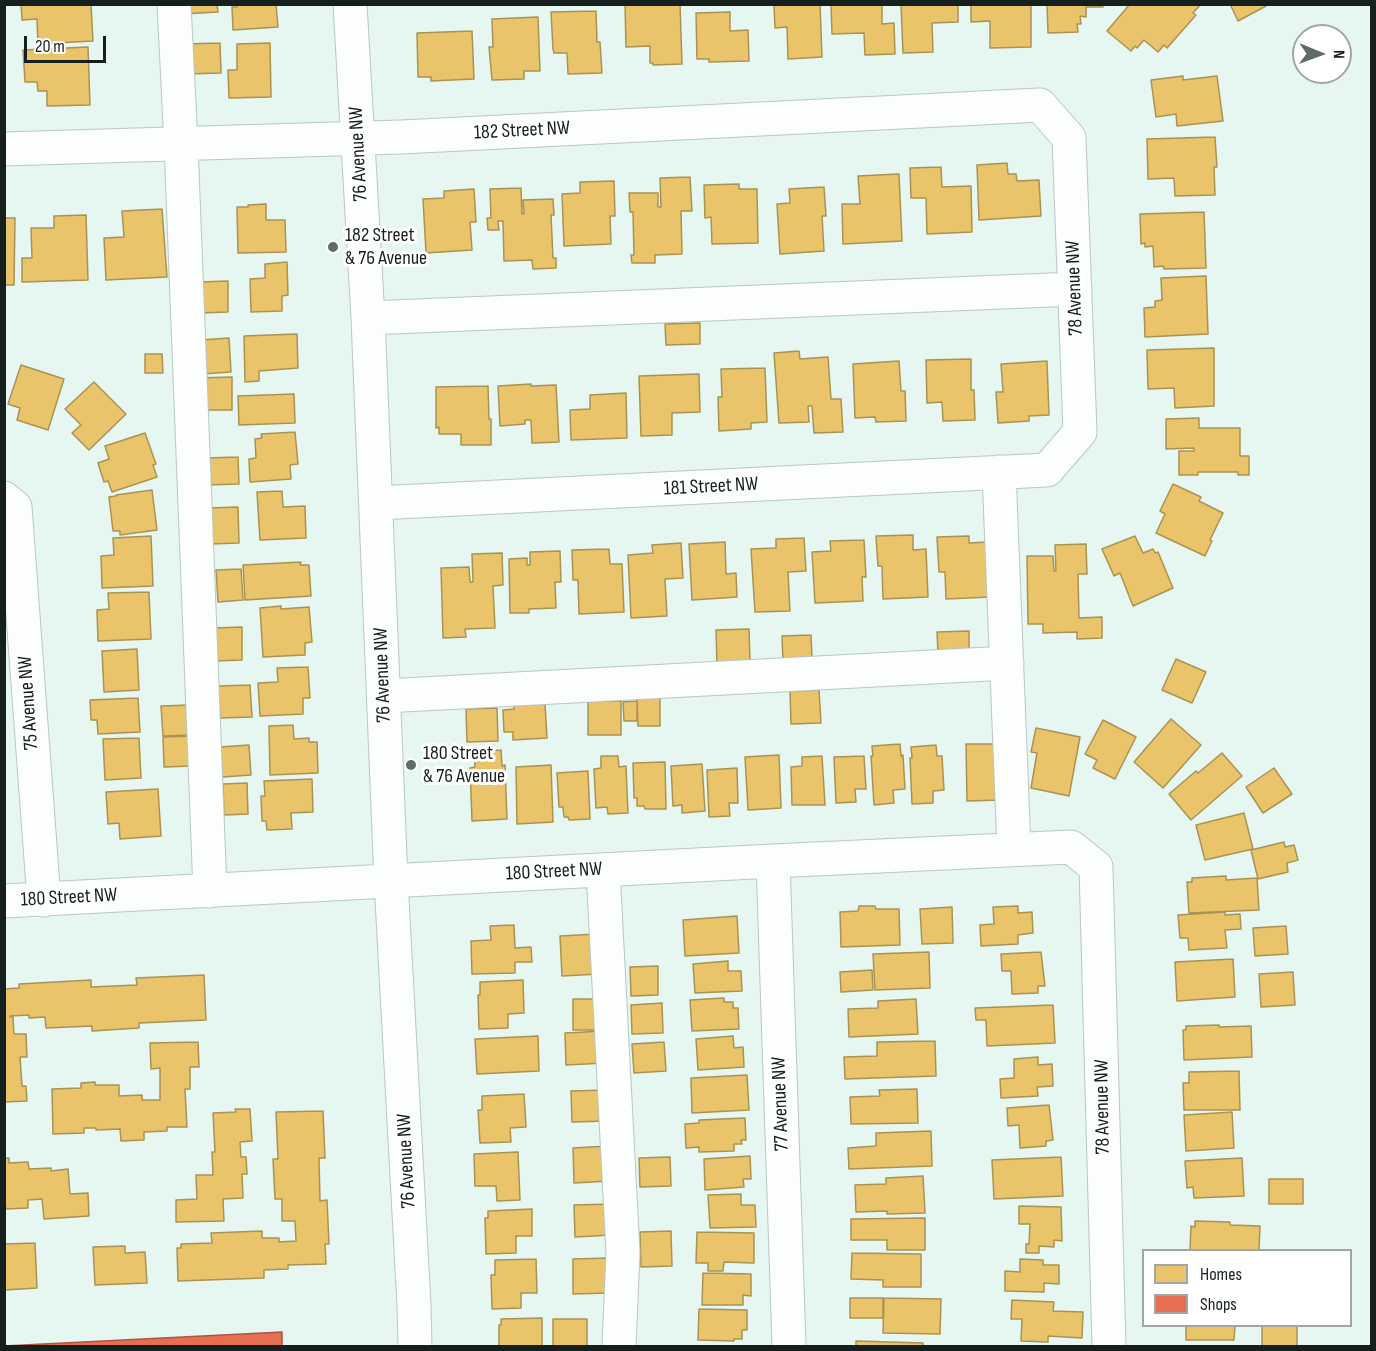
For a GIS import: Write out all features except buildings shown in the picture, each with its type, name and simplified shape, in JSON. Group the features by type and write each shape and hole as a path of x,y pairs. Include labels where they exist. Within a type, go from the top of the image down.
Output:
{"street":[{"path":"174,4 210,891"},
{"name":"76 Avenue NW","path":"350,4 368,318 391,881 415,1347"},
{"name":"182 Street NW","path":"4,150 401,137 1040,105"},
{"name":"78 Avenue NW","path":"1040,105 1070,138 1080,432 1047,470"},
{"path":"368,318 1075,289"},
{"name":"181 Street NW","path":"376,504 1047,470"},
{"path":"999,472 1014,849"},
{"name":"75 Avenue NW","path":"10,502 44,900"},
{"path":"384,696 1007,663"},
{"name":"180 Street NW","path":"4,901 1071,847 1096,867"},
{"name":"77 Avenue NW","path":"772,861 789,1347"},
{"name":"78 Avenue NW","path":"1096,867 1109,1347"},
{"path":"603,870 623,1253 619,1347"}],"place":[{"name":"182 Street & 76 Avenue","path":"333,247"},
{"name":"180 Street & 76 Avenue","path":"411,765"}]}
